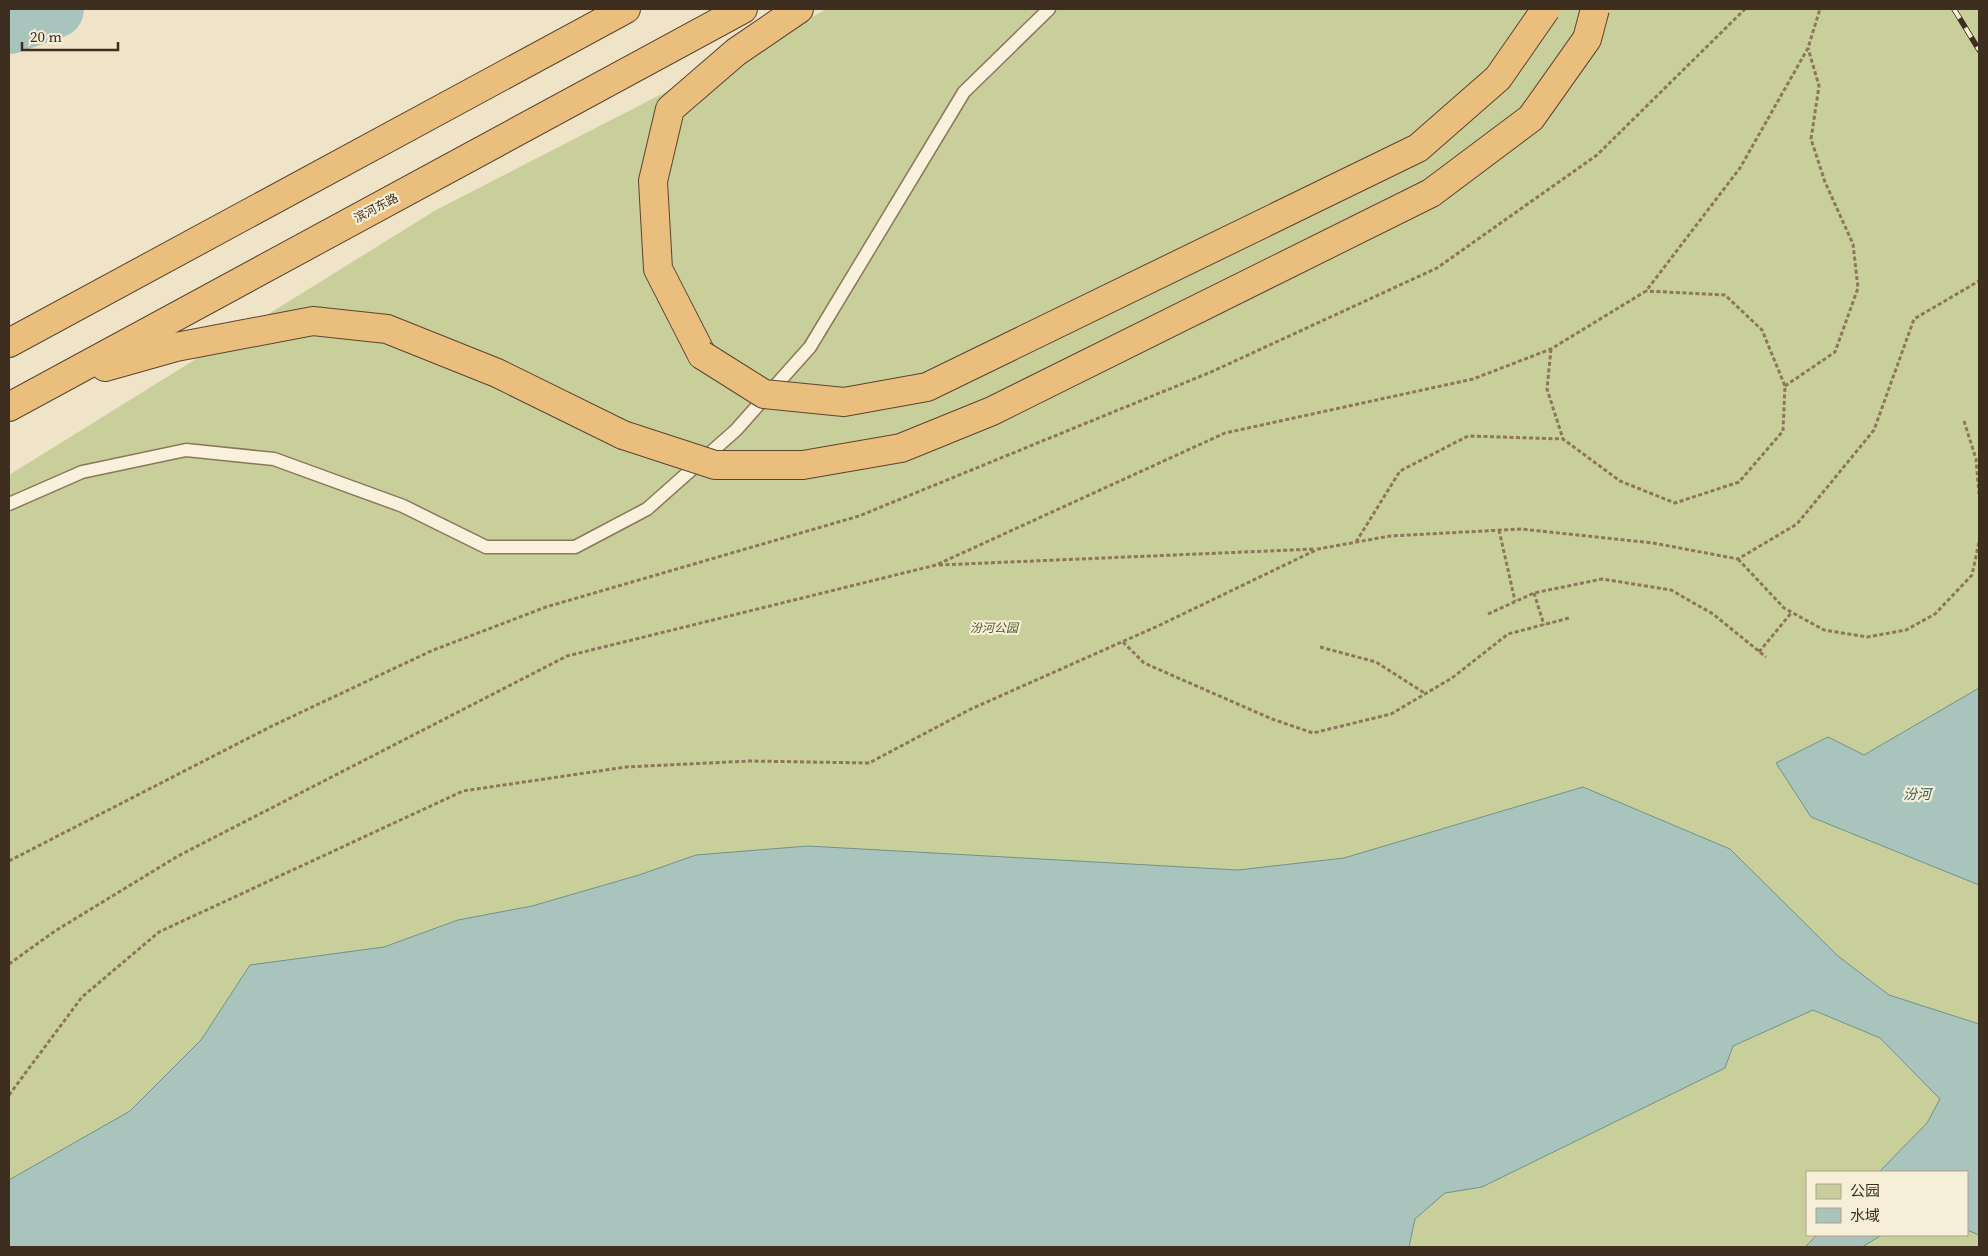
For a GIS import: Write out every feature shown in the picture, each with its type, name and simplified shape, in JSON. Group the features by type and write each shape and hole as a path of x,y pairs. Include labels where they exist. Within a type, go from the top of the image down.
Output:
{"highway":[{"path":"9,343 626,9"},
{"name":"滨河东路","path":"9,407 743,9"},
{"path":"799,9 736,52 670,109 653,181 658,269 702,355 764,394 844,402 927,387 1418,148 1498,78 1546,9"},
{"path":"58,380 176,347 313,321 387,329 497,373 623,435 715,465 803,465 901,448 992,411 1431,193 1531,118 1587,39 1595,9"}],"lane":[{"path":"9,504 82,472 186,450 274,459 403,506 486,547 575,547 647,509 736,430 810,347 964,92 1049,9"}],"path":[{"path":"9,964 55,931 178,856 567,656 936,565 1225,433 1473,380 1551,349 1646,291 1740,168 1808,48 1820,9"},
{"path":"1785,386 1834,352 1858,288 1853,244 1825,182 1811,139 1819,86 1808,48"},
{"path":"1738,559 1797,524 1874,430 1914,319 1979,281"},
{"path":"1355,543 1400,471 1468,436 1563,439 1620,481 1675,503 1739,482 1783,431 1785,386 1762,330 1726,295 1646,291"},
{"path":"1551,349 1547,389 1563,439"},
{"path":"1964,421 1976,459 1979,494"},
{"path":"936,565 1318,549 1390,536 1521,529 1653,543 1738,559 1784,608 1824,630 1866,637 1906,630 1935,614 1972,575 1979,542"},
{"path":"1499,530 1515,602"},
{"path":"9,1095 82,997 159,932 463,792 626,766 750,761 869,763 971,709 1123,642 1318,549"},
{"path":"1488,614 1534,593 1602,579 1671,590 1713,614 1766,657"},
{"path":"1534,593 1544,625"},
{"path":"1760,652 1792,612"},
{"path":"1123,642 1144,663 1272,719 1313,733 1391,714 1452,678 1508,634 1569,618"},
{"path":"1320,647 1376,662 1426,694"}],"green space":[{"name":"汾河公园","path":"827,9 1979,9 1979,1247 9,1247 9,475 436,210"}],"water":[{"name":"汾河","path":"1979,688 1979,885 1811,817 1776,763 1828,737 1864,755"},
{"path":"1583,787 1730,849 1838,956 1889,995 1979,1024 1979,1235 1968,1230 1968,1171 1880,1171 1927,1123 1940,1099 1880,1038 1813,1010 1733,1046 1725,1068 1482,1187 1445,1193 1415,1219 1409,1247 9,1247 9,1180 130,1111 201,1040 250,965 384,947 458,920 532,906 639,875 696,855 808,846 1238,870 1344,858"},
{"path":"1816,1236 1880,1236 1862,1247 1805,1247"}],"waterway":[{"path":"9,25 55,9"}],"railway":[{"path":"1954,9 1979,50"}]}
